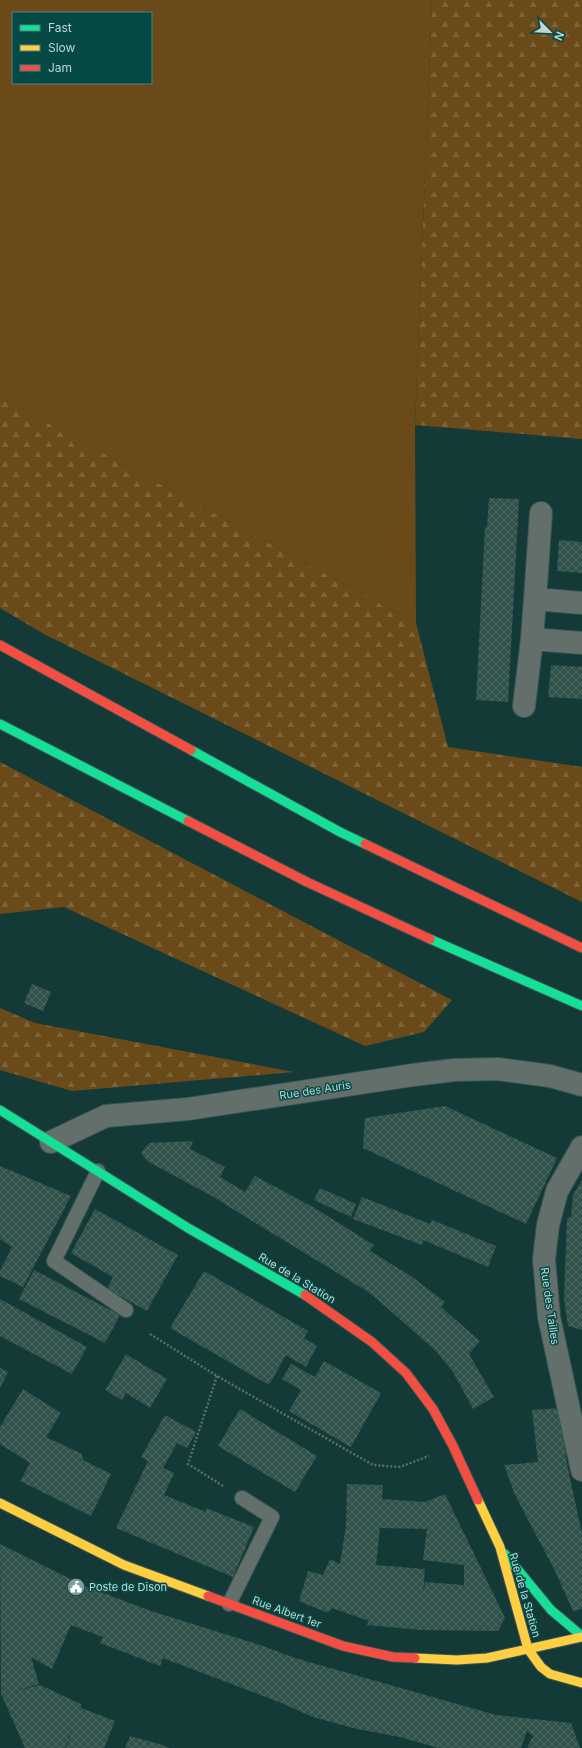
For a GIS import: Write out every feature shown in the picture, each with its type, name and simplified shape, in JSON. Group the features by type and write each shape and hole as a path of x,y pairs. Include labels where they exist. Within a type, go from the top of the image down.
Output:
{"main road":[{"path":"0,645 340,832 582,948"},
{"path":"0,724 307,882 473,959 582,1006"},
{"name":"Rue de la Station","path":"0,1110 188,1228 314,1300 372,1342 406,1374 433,1409 454,1446 500,1547 528,1648 541,1667 550,1674 582,1683"},
{"name":"Rue Albert 1er","path":"0,1504 124,1565 343,1646 393,1657 457,1660 487,1658 582,1636"},
{"name":"Rue de la Station","path":"500,1547 551,1610 582,1636"}],"street":[{"path":"524,706 532,639 541,513"},
{"path":"535,599 582,603"},
{"path":"532,639 582,643"},
{"name":"Rue des Auris","path":"51,1142 106,1116 188,1109 454,1070 497,1069 550,1076 582,1085"},
{"name":"Rue des Tailles","path":"582,1147 557,1191 548,1225 544,1258 549,1317 582,1470"}],"lane":[{"path":"98,1171 54,1261 126,1310"},
{"path":"229,1604 272,1517 242,1498"}],"path":[{"path":"150,1334 217,1376 373,1465 400,1467 454,1446"},
{"path":"217,1376 188,1464 242,1498"}],"green space":[{"path":"0,0 432,0 415,425 416,623 0,397"},
{"path":"432,0 582,0 582,439 415,425"},
{"path":"0,397 416,623 448,747 582,767 582,902 44,634 0,608"},
{"path":"0,762 452,1000 424,1032 365,1046 64,907 0,914"},
{"path":"0,1008 35,1023 294,1072 72,1091 0,1070"}],"building":[{"path":"489,498 519,499 508,702 476,700 485,527 487,528"},
{"path":"559,540 582,542 582,573 557,571"},
{"path":"551,665 582,667 582,699 548,697"},
{"path":"32,984 51,992 43,1011 24,1003"},
{"path":"445,1106 557,1158 526,1224 363,1148 365,1118"},
{"path":"193,1141 190,1149 225,1167 220,1177 245,1192 255,1176 313,1207 374,1245 370,1251 411,1276 445,1302 441,1307 480,1341 469,1354 494,1397 473,1409 453,1372 435,1350 370,1293 210,1195 147,1161 141,1153 149,1143"},
{"path":"0,1166 71,1196 23,1287 0,1276 0,1271 12,1247 0,1239"},
{"path":"582,1180 582,1330 568,1326 564,1299 567,1218 571,1217 573,1195"},
{"path":"320,1188 356,1204 351,1217 314,1200"},
{"path":"362,1197 430,1224 432,1220 496,1246 488,1267 423,1240 422,1245 353,1219"},
{"path":"95,1209 178,1255 147,1311 107,1289 113,1277 71,1253"},
{"path":"34,1270 120,1315 105,1343 19,1299"},
{"path":"204,1271 308,1331 304,1338 317,1346 306,1367 286,1355 269,1385 170,1328"},
{"path":"0,1299 87,1347 72,1374 0,1336"},
{"path":"126,1354 167,1379 150,1408 126,1393 122,1400 105,1390"},
{"path":"324,1361 381,1393 351,1447 289,1411 301,1390 282,1379 291,1364 315,1377"},
{"path":"0,1368 8,1372 0,1388"},
{"path":"23,1389 61,1413 46,1437 82,1454 83,1460 111,1474 91,1516 20,1481 30,1463 0,1444 0,1427"},
{"path":"562,1408 566,1459 582,1534 582,1609 573,1611 555,1571 515,1495 504,1465 538,1462 532,1410"},
{"path":"240,1409 317,1456 295,1492 218,1446"},
{"path":"165,1415 196,1432 187,1448 177,1443 163,1468 174,1473 164,1495 206,1512 206,1508 254,1527 233,1577 116,1528 148,1461 141,1457"},
{"path":"347,1484 383,1485 382,1499 425,1502 445,1494 505,1618 498,1631 421,1630 367,1625 369,1621 332,1608 328,1613 299,1601 308,1571 323,1575 330,1559 340,1564 346,1526","holes":["380,1528 427,1529 423,1560 464,1565 464,1585 425,1582 423,1595 425,1569 376,1565"]},
{"path":"0,1544 85,1586 151,1611 266,1647 295,1658 496,1715 571,1723 580,1748 527,1748 533,1736 527,1731 521,1748 438,1748 400,1737 357,1729 313,1717 279,1702 163,1658 160,1666 100,1643 103,1637 71,1625 52,1669 31,1657 39,1684 15,1691 40,1685 81,1704 81,1708 115,1721 104,1748 66,1748 73,1728 65,1748 25,1748 1,1694"},
{"path":"130,1736 159,1744 170,1748 125,1748"}],"traffic: fast":[{"path":"0,724 188,821"},
{"path":"191,750 340,832 365,844"},
{"path":"430,939 582,1006"},
{"path":"0,1110 188,1228 305,1295"},
{"path":"505,1554 551,1610 582,1636"}],"traffic: slow":[{"path":"478,1500 500,1547 528,1649 541,1667 550,1674 582,1683"},
{"path":"0,1503 124,1565 208,1596"},
{"path":"415,1658 457,1660 487,1658 582,1637"}],"traffic: jam":[{"path":"0,645 191,750"},
{"path":"188,821 307,882 430,939"},
{"path":"365,844 582,948"},
{"path":"305,1295 372,1342 406,1373 433,1409 453,1446 478,1500"},
{"path":"208,1596 343,1646 393,1657 415,1658"}],"place":[{"name":"Poste de Dison","path":"76,1587"}]}
